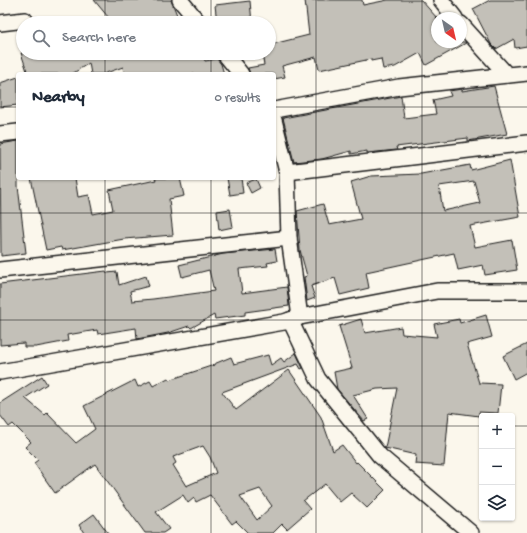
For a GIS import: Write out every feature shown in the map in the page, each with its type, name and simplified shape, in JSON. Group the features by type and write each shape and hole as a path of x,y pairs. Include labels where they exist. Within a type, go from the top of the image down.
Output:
{"street":[{"path":"180,0 193,16"},
{"path":"441,0 450,12"},
{"path":"0,23 16,21"},
{"path":"467,31 507,75"},
{"path":"230,60 239,72"},
{"path":"276,110 399,87 527,73"},
{"path":"276,129 286,172 295,318 318,379 380,456 471,533"},
{"path":"0,134 16,132"},
{"path":"286,172 527,143"},
{"path":"0,270 289,238"},
{"path":"0,372 437,291 527,291"}],"building":[{"path":"94,0 171,0 177,16 107,16"},
{"path":"305,0 362,0 363,5 388,0 421,0 432,12 431,48 457,48 426,65 420,53 395,67 383,69 381,59 371,61 371,59 319,70 316,57 282,66 285,77 276,79 276,72 249,72 248,68 264,65 263,60 276,60 276,43 309,35"},
{"path":"490,0 527,0 527,46 515,48 514,39 496,49 491,44 473,9"},
{"path":"250,1 251,16 216,16 215,5"},
{"path":"23,60 218,60 221,64 223,72 124,72 123,67 109,72 91,72 89,63 75,72 27,72"},
{"path":"16,78 16,105 0,107 0,83"},
{"path":"494,86 507,134 468,141 468,138 396,147 397,150 367,153 367,151 351,154 351,151 322,159 294,162 283,118 401,96 404,118 436,114 433,100 451,96 449,91 462,89 462,91"},
{"path":"16,141 16,180 18,180 26,253 1,256 0,144"},
{"path":"510,160 520,217 470,226 475,247 512,240 517,270 485,275 483,265 458,270 454,253 366,272 369,288 340,295 335,278 311,286 315,298 307,301 304,277 307,276 300,250 297,211 323,204 329,225 361,219 351,182 371,176 421,174 470,165 471,170","holes":["474,181 480,203 443,211 439,186"]},
{"path":"31,180 75,180 78,197 89,195 93,214 113,210 109,190 156,180 180,180 184,196 169,199 173,235 124,239 62,250 61,247 46,250"},
{"path":"227,180 241,180 243,193 230,195"},
{"path":"256,180 260,188 251,193 246,183"},
{"path":"230,209 233,227 219,230 217,211"},
{"path":"275,249 277,261 267,263 268,266 239,269 242,293 287,287 289,306 245,312 245,315 215,319 214,315 191,328 189,326 168,333 137,339 136,328 98,334 97,330 67,335 68,341 36,347 24,347 24,343 0,345 0,284 106,271 107,273 117,272 119,285 146,276 149,286 130,291 132,301 153,299 214,291 209,270 182,277 179,265 223,254"},
{"path":"486,315 492,337 467,344 479,383 501,384 498,413 479,412 479,416 449,412 444,466 415,464 416,455 385,448 397,388 377,389 353,395 368,419 364,421 337,389 334,372 352,368 339,326 361,319 365,333 401,327 402,334 437,337 434,324 459,319 460,323"},
{"path":"527,344 527,372 514,379 503,356"},
{"path":"296,353 303,368 301,369 298,364 222,392 236,410 289,370 321,417 333,451 342,445 356,463 357,462 385,490 367,508 351,493 340,502 325,484 303,501 310,509 287,529 282,524 273,533 248,533 236,521 232,524 210,495 196,502 194,498 188,503 183,495 156,512 169,529 163,533 145,533 95,464 55,493 34,463 38,460 25,447 31,442 13,424 9,427 0,415 0,403 42,376 47,384 25,398 45,415 47,413 76,443 95,429 84,406 135,380 138,387 150,381 153,386 168,378 169,380 214,365 231,357 234,364 268,355 271,365 281,358 284,362","holes":["203,446 210,457 216,473 186,486 173,465 176,463 173,457","260,489 272,506 257,520 240,496"]},
{"path":"94,514 108,533 84,533 79,525"}]}
